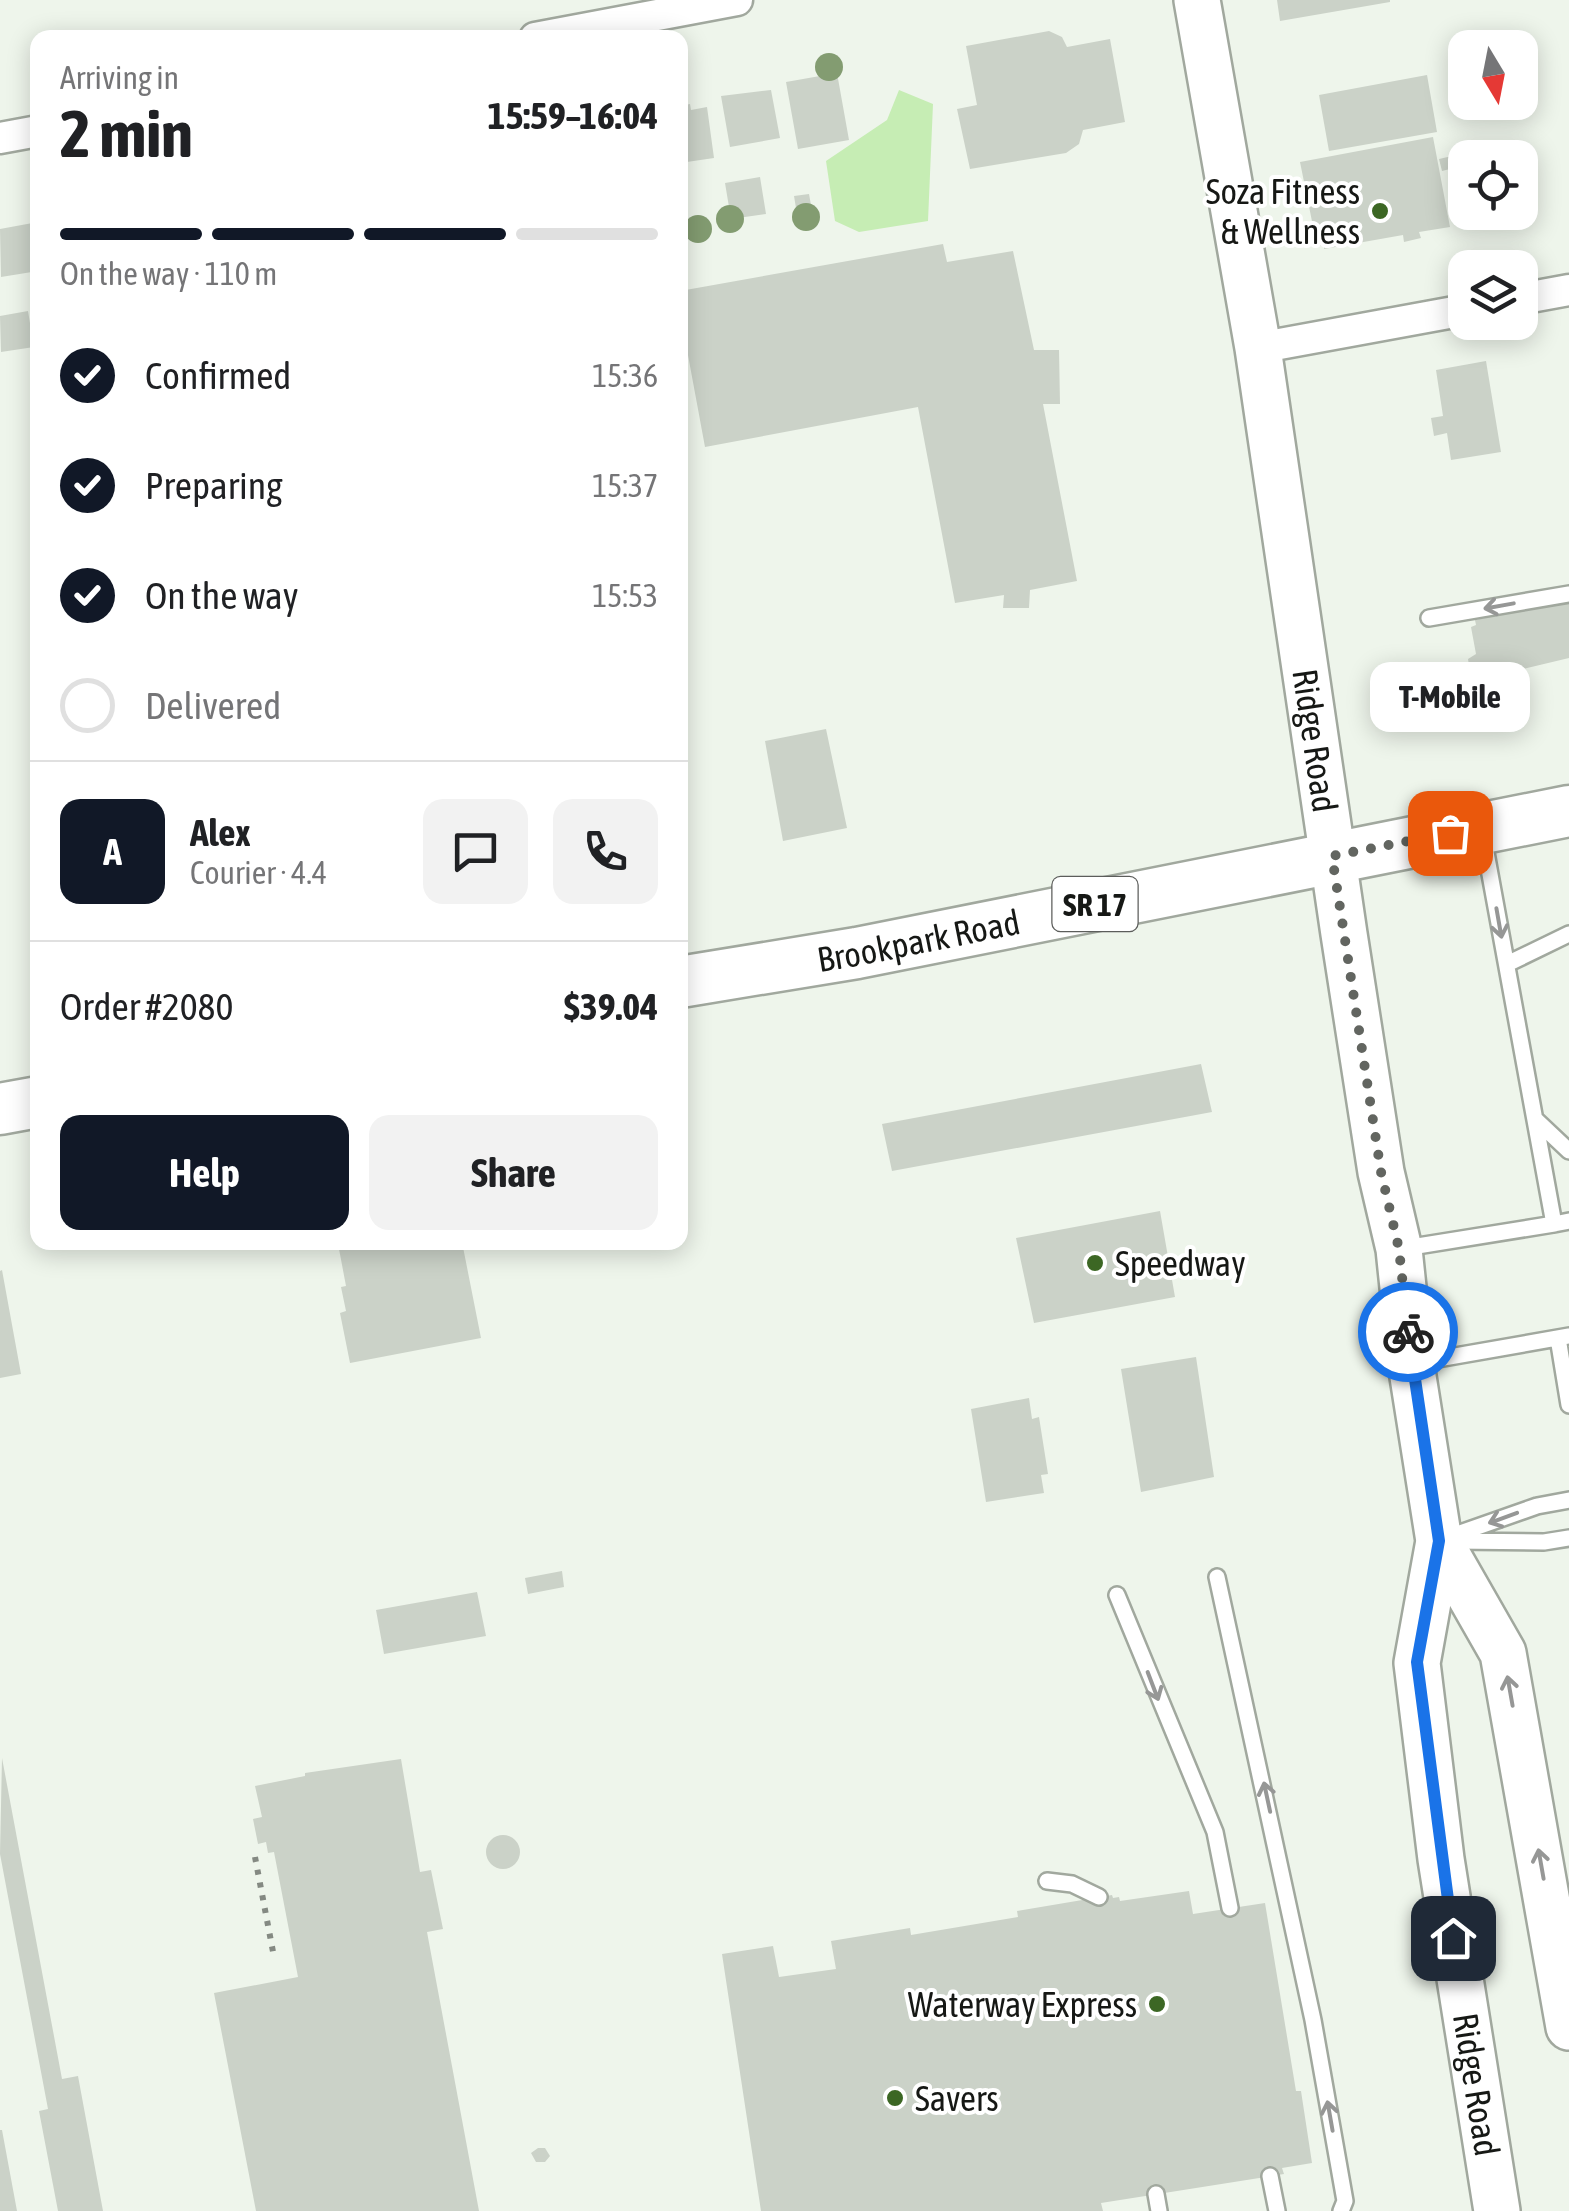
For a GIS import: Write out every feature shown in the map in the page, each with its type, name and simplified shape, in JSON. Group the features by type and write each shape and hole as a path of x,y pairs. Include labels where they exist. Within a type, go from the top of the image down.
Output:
{"main road":[{"name":"Ridge Road","path":"1197,0 1258,348 1381,1172 1399,1249 1411,1364 1439,1541 1417,1662 1440,1859 1497,2211"},
{"name":"Brookpark Road","path":"688,981 858,952 1569,811"},
{"path":"0,1110 30,1104"},
{"name":"Ridge Road","path":"1439,1541 1503,1653 1569,2027"}],"street":[{"path":"578,30 737,0"},
{"path":"0,138 30,132"},
{"path":"1538,296 1569,290"},
{"path":"1258,348 1448,313"}],"lane":[{"path":"1429,618 1569,594"},
{"path":"1399,1249 1562,1223 1536,1119 1482,828"},
{"path":"1507,964 1569,934"},
{"path":"1536,1119 1569,1151"},
{"path":"1411,1364 1564,1337 1569,1405"},
{"path":"1439,1541 1536,1506 1569,1500"},
{"path":"1439,1541 1544,1542 1569,1538"},
{"path":"1217,1577 1313,2020 1345,2200 1340,2211"},
{"path":"1117,1595 1216,1832 1230,1908"},
{"path":"1046,1881 1072,1884 1099,1897"},
{"path":"1270,2176 1278,2211"},
{"path":"1156,2194 1160,2211"}],"path":[{"path":"255,1857 274,1957"}],"green space":[{"path":"899,90 933,104 928,221 859,232 835,221 826,161 887,120"}],"building":[{"path":"1277,0 1390,0 1390,2 1280,21"},
{"path":"1049,31 1062,37 1067,47 1110,39 1125,122 1083,130 1079,144 1066,153 970,169 957,109 977,105 966,46"},
{"path":"837,73 849,140 798,149 786,82"},
{"path":"1427,75 1437,132 1329,151 1319,95"},
{"path":"771,90 780,138 730,147 721,96"},
{"path":"688,104 691,110 707,107 714,158 688,162"},
{"path":"1433,137 1448,227 1419,232 1421,238 1404,242 1403,235 1324,249 1324,245 1317,246 1300,162"},
{"path":"1448,157 1448,170 1442,171 1439,159"},
{"path":"760,177 766,214 731,219 725,183"},
{"path":"809,194 811,205 796,208 794,196"},
{"path":"30,223 30,272 1,277 0,229"},
{"path":"943,244 947,262 1013,251 1034,350 1059,350 1060,404 1043,404 1077,581 1030,590 1029,608 1003,608 1004,595 955,603 918,407 705,447 688,355 688,290"},
{"path":"28,311 30,348 1,352 0,316"},
{"path":"1486,361 1501,452 1451,460 1447,433 1434,436 1431,418 1443,416 1436,370"},
{"path":"1569,603 1569,658 1471,678 1468,659 1476,654 1471,627 1476,625 1475,620 1507,610"},
{"path":"826,729 847,828 783,841 765,741"},
{"path":"1201,1064 1212,1112 892,1171 882,1124"},
{"path":"1160,1211 1175,1297 1034,1323 1016,1238"},
{"path":"339,1250 464,1250 481,1338 350,1363 340,1313 346,1311 341,1287 346,1286"},
{"path":"0,1271 21,1374 0,1378"},
{"path":"1196,1357 1214,1477 1141,1492 1121,1369"},
{"path":"1029,1398 1032,1419 1039,1417 1048,1474 1041,1475 1044,1493 986,1502 971,1409"},
{"path":"562,1571 564,1587 528,1594 525,1578"},
{"path":"477,1592 486,1636 384,1654 376,1610"},
{"path":"2,1758 62,2079 78,2076 103,2211 58,2211 39,2111 48,2109 0,1854"},
{"path":"401,1759 420,1872 431,1870 443,1929 427,1932 479,2211 256,2211 214,1993 298,1977 274,1852 268,1853 266,1842 258,1844 253,1819 262,1817 255,1786 305,1773"},
{"path":"503,1835 515,1840 520,1852 515,1864 503,1869 491,1864 486,1852 491,1840"},
{"path":"1189,1891 1193,1914 1265,1903 1312,2163 1282,2168 1284,2174 1101,2203 1103,2211 761,2211 722,1954 773,1946 779,1977 836,1969 831,1941 910,1928 911,1935 1018,1917 1017,1911 1112,1895 1120,1901"},
{"path":"2,2130 17,2211 0,2211"},
{"path":"545,2148 550,2156 545,2162 536,2162 531,2153"}],"way so far":[{"path":"1408,1332 1399,1249 1381,1172 1332,856 1450,833"}],"place":[{"name":"Soza Fitness & Wellness","path":"1380,211"},
{"name":"T-Mobile","path":"1450,833"},
{"name":"Speedway","path":"1095,1263"},
{"name":"Waterway Express","path":"1157,2004"},
{"name":"Savers","path":"895,2098"}],"route":[{"path":"1408,1332 1439,1541 1417,1662 1453,1938"}]}
